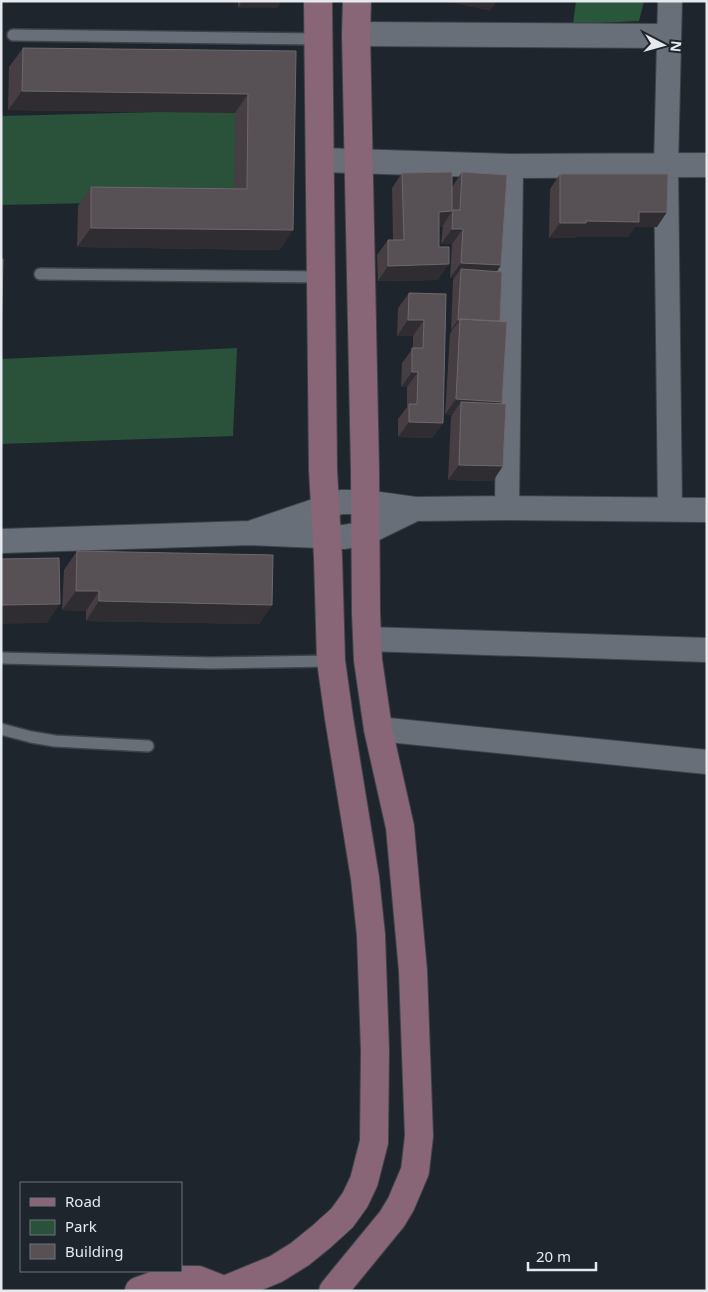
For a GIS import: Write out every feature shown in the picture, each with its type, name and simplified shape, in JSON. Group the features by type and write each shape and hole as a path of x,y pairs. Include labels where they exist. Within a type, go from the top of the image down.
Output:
{"street":[{"path":"139,1291 170,1280 198,1280 226,1290 276,1269 300,1254 322,1238 342,1218 355,1200 364,1181 374,1142 375,1050 371,935 365,878 341,735 331,661 322,470 318,1"},
{"path":"333,1291 392,1219 401,1204 409,1188 414,1171 418,1154 419,1136 413,971 400,827 378,729 368,660 356,34 357,1"},
{"path":"670,1 666,166 670,509"},
{"path":"356,34 668,36"},
{"path":"320,160 511,166 707,165"},
{"path":"507,508 511,166"},
{"path":"250,533 341,502 365,502 415,509 707,510"},
{"path":"1,541 250,533 355,536 366,533 415,509"},
{"path":"367,639 707,650"},
{"path":"378,729 707,762"}],"lane":[{"path":"13,35 318,39"},
{"path":"40,274 321,277"},
{"path":"1,658 212,663 331,661"},
{"path":"1,729 30,737 55,741 148,746"}],"green space":[{"path":"576,1 644,1 639,21 573,24"},
{"path":"237,110 236,200 1,205 1,116"},
{"path":"237,348 233,436 1,444 1,359"}],"building":[{"path":"23,48 296,51 293,230 91,228 91,187 247,189 248,94 22,91"},
{"path":"452,172 452,211 439,212 439,247 449,247 449,264 388,266 388,240 404,240 402,173"},
{"path":"462,172 507,175 501,265 461,263 463,229 452,229 453,210 460,210"},
{"path":"560,174 668,174 667,212 639,212 639,222 586,221 586,223 560,223"},
{"path":"1,259 3,259 1,349"},
{"path":"461,269 502,272 500,321 458,320"},
{"path":"409,293 446,294 443,423 409,422 409,404 417,404 418,372 412,372 412,348 423,348 424,320 408,320"},
{"path":"460,319 507,322 502,402 456,399"},
{"path":"461,402 506,404 503,466 459,465"},
{"path":"77,551 273,555 272,605 99,601 99,591 76,591"},
{"path":"59,558 60,604 1,605 1,559"}]}
